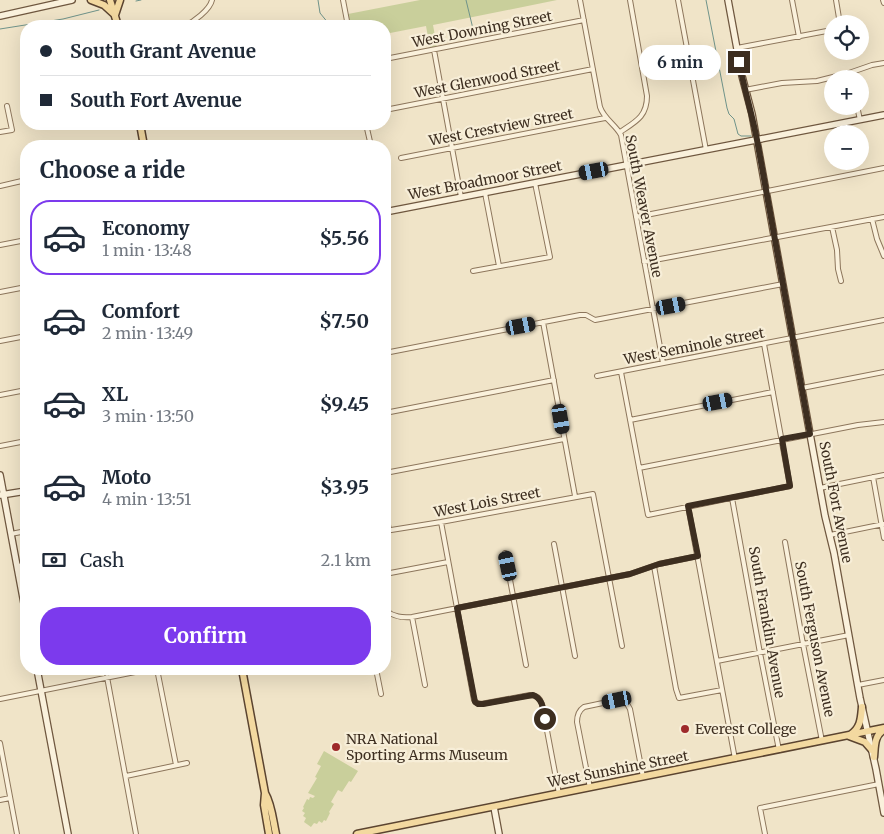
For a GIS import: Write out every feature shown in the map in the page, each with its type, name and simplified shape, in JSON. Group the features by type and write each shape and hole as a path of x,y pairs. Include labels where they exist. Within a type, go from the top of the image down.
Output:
{"main road":[{"path":"91,0 104,5 115,16"},
{"path":"110,0 116,20"},
{"path":"115,16 120,0"},
{"path":"243,675 265,793 264,805 267,834"},
{"path":"848,736 855,732 859,726 862,707"},
{"path":"874,757 876,738 884,729"},
{"name":"West Sunshine Street","path":"357,834 390,831 494,807 884,729"},
{"path":"848,736 865,742 872,750"},
{"path":"265,793 276,832"}],"street":[{"path":"0,16 72,0"},
{"path":"195,20 209,8 212,0"},
{"path":"344,0 347,20"},
{"name":"South Weaver Avenue","path":"580,0 600,107 606,118 620,132 663,363"},
{"path":"620,132 642,116 647,102 630,0"},
{"path":"678,0 706,150"},
{"name":"South Fort Avenue","path":"728,0 745,90 757,140 820,488 884,812"},
{"path":"792,0 799,37"},
{"path":"836,0 838,15"},
{"name":"West Downing Street","path":"391,58 584,20"},
{"path":"737,48 824,32"},
{"path":"434,50 461,197"},
{"path":"858,70 884,63"},
{"name":"West Glenwood Street","path":"391,109 593,69"},
{"path":"745,90 782,83 824,79"},
{"path":"0,132 12,130 7,106"},
{"path":"859,115 860,120"},
{"name":"West Broadmoor Street","path":"391,211 884,115"},
{"name":"West Crestview Street","path":"401,158 606,118"},
{"path":"636,216 884,168"},
{"path":"0,186 20,181"},
{"path":"473,271 550,257 535,182"},
{"path":"485,193 499,266"},
{"path":"644,262 884,217"},
{"path":"872,219 877,242 884,256"},
{"path":"832,227 841,281"},
{"path":"0,245 20,241"},
{"path":"391,352 582,315 596,320 783,284"},
{"path":"0,292 20,288"},
{"name":"West Seminole Street","path":"597,376 884,320"},
{"path":"543,322 575,496"},
{"path":"0,341 20,337"},
{"path":"621,372 648,515 790,486 764,344"},
{"path":"802,388 884,372"},
{"path":"391,412 554,380"},
{"path":"0,395 20,391"},
{"path":"630,420 773,392"},
{"path":"639,468 782,439 884,422"},
{"path":"391,473 564,438"},
{"path":"0,446 20,442"},
{"path":"820,488 884,474"},
{"path":"0,475 2,495 20,580"},
{"path":"873,477 884,538"},
{"path":"2,495 20,492"},
{"name":"West Lois Street","path":"391,530 592,494 609,578"},
{"name":"South Franklin Avenue","path":"732,498 779,750"},
{"path":"688,506 735,759"},
{"path":"441,522 474,701 478,704 483,704 530,695 535,695 540,699 559,794"},
{"path":"830,535 883,525"},
{"path":"11,534 20,532"},
{"name":"South Ferguson Avenue","path":"785,542 822,741"},
{"path":"554,544 575,656"},
{"path":"505,553 526,666"},
{"path":"391,614 398,617 412,617 630,574 654,566 698,556"},
{"path":"391,573 448,562"},
{"path":"654,566 679,698 722,690"},
{"path":"609,578 622,646"},
{"path":"412,617 424,686"},
{"path":"718,661 849,635"},
{"path":"38,675 68,834"},
{"path":"0,699 118,675"},
{"path":"158,675 176,765"},
{"path":"377,675 381,694"},
{"path":"107,677 136,834"},
{"path":"858,685 884,680"},
{"path":"590,788 577,720 578,712 586,706 617,700 625,702 630,709 643,777"},
{"path":"0,742 17,834"},
{"path":"126,776 186,763"},
{"path":"765,834 760,808 879,784"},
{"path":"0,800 10,798"},
{"path":"494,807 499,834"}],"green space":[{"path":"420,0 557,0 433,25 437,47 430,48 426,26 391,33 391,20 350,20 348,14"},
{"path":"324,751 358,771 342,792 338,790 331,802 334,804 326,821 314,823 311,827 304,822 306,818 303,816 305,813 302,811 307,799 309,800 310,797 313,798 315,796 308,793 317,778 315,777 321,766 317,764"}],"waterway":[{"path":"136,1 141,0"},
{"path":"318,0 320,13 326,20"},
{"path":"466,0 475,37"},
{"path":"706,0 727,108 729,114 734,119 738,134 741,136 751,136"},
{"path":"57,20 99,10"},
{"path":"0,29 20,26"}],"place":[{"name":"Everest College","path":"685,729"},
{"name":"NRA National Sporting Arms Museum","path":"336,747"}],"route":[{"path":"545,719 542,702 533,695 483,704 475,702 457,608 630,574 659,564 698,556 688,506 790,486 782,439 810,434 757,140 739,62"}]}
